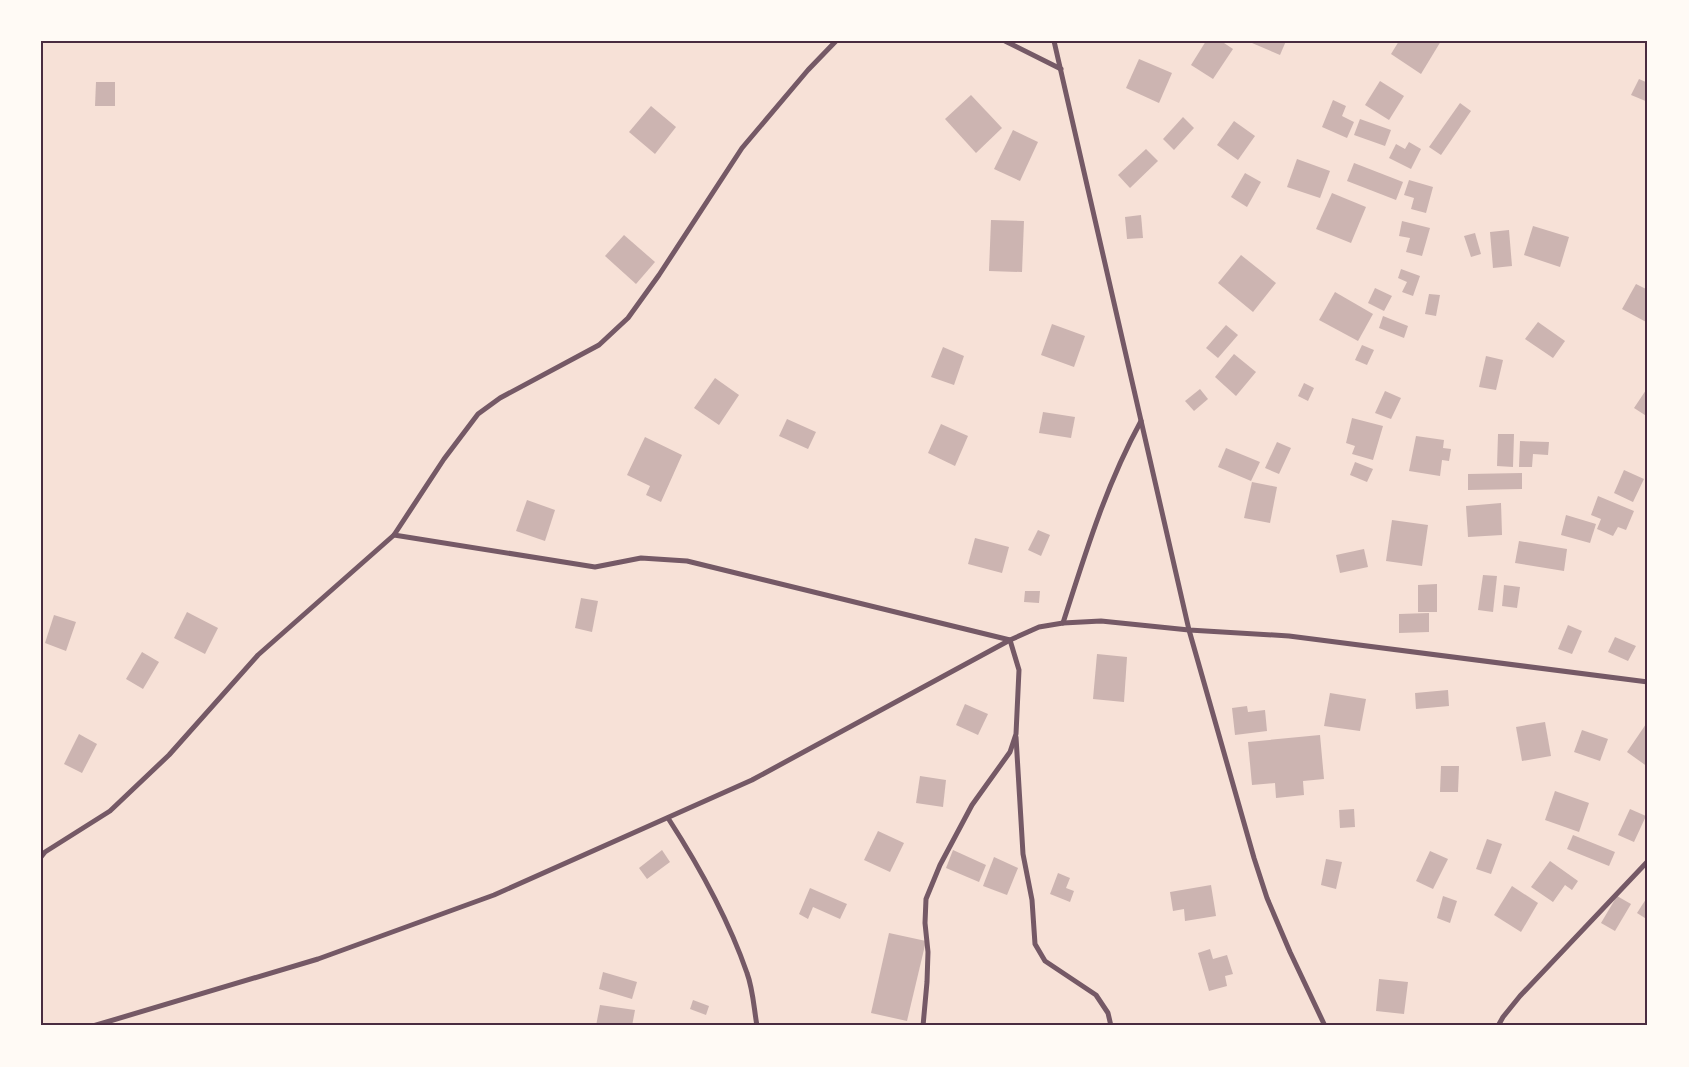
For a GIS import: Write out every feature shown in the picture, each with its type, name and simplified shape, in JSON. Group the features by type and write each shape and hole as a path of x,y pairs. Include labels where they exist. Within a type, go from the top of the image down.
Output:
{"street":[{"path":"41,857 45,852 110,811 170,755 258,655 394,535 444,459 478,414 500,398 599,345 628,318 659,275 742,148 808,70 836,41"},
{"path":"1005,41 1061,70"},
{"path":"1054,41 1189,630 1267,898 1325,1026"},
{"path":"1063,623 1096,520 1141,421"},
{"path":"394,535 595,567 641,558 687,561 1010,640"},
{"path":"93,1026 318,959 494,895 752,780 1010,640 1039,627 1063,623 1101,622 1289,636 1648,682"},
{"path":"1010,640 1019,670 1016,734 1021,800 1022,854 1032,900 1035,944 1045,961 1096,994 1108,1013 1111,1026"},
{"path":"924,1026 928,972 926,900 940,865 972,804 1010,752 1016,734"},
{"path":"668,818 689,849 727,924 748,974 757,1026"},
{"path":"1498,1026 1520,996 1648,860"}],"building":[{"path":"1206,41 1221,41 1233,49 1213,79 1191,65"},
{"path":"1252,41 1286,41 1280,55 1252,43"},
{"path":"1399,41 1441,41 1421,74 1391,54"},
{"path":"1139,59 1172,73 1159,103 1126,88"},
{"path":"1639,79 1648,83 1648,102 1631,95"},
{"path":"1380,81 1404,96 1389,120 1365,105"},
{"path":"96,82 115,82 115,106 95,106"},
{"path":"971,95 1002,128 976,153 945,119"},
{"path":"1333,100 1346,106 1342,116 1354,122 1347,138 1322,127"},
{"path":"1460,103 1471,111 1441,155 1429,147"},
{"path":"651,106 676,127 655,154 629,132"},
{"path":"1183,117 1194,128 1174,150 1163,139"},
{"path":"1360,119 1391,130 1385,146 1354,135"},
{"path":"1234,121 1255,136 1238,160 1217,145"},
{"path":"1013,130 1038,142 1020,181 994,169"},
{"path":"1409,142 1421,149 1411,169 1389,158 1396,144 1405,149"},
{"path":"1146,149 1158,161 1130,188 1118,175"},
{"path":"1297,159 1330,171 1320,198 1287,187"},
{"path":"1354,163 1403,182 1396,200 1347,181"},
{"path":"1245,173 1261,182 1247,207 1231,197"},
{"path":"1409,180 1433,187 1426,213 1411,209 1414,198 1404,195"},
{"path":"1332,193 1366,207 1351,243 1316,229"},
{"path":"1141,215 1143,238 1127,239 1125,217"},
{"path":"991,220 1024,221 1022,272 989,271"},
{"path":"1402,221 1430,228 1422,256 1406,252 1410,238 1399,236"},
{"path":"1533,226 1569,237 1560,267 1524,255"},
{"path":"1509,230 1512,266 1493,268 1490,232"},
{"path":"1475,233 1481,254 1471,257 1464,236"},
{"path":"624,235 655,262 636,284 605,256"},
{"path":"1241,255 1276,283 1253,312 1218,283"},
{"path":"1401,269 1420,276 1413,296 1402,292 1407,282 1398,278"},
{"path":"1636,284 1648,290 1648,323 1622,309"},
{"path":"1375,288 1392,296 1384,311 1368,303"},
{"path":"1335,292 1373,314 1358,341 1319,320"},
{"path":"1429,294 1440,295 1436,316 1425,314"},
{"path":"1383,316 1408,326 1404,338 1379,328"},
{"path":"1538,322 1565,341 1553,358 1525,339"},
{"path":"1052,324 1085,336 1074,367 1041,355"},
{"path":"1226,325 1238,335 1218,358 1206,348"},
{"path":"1362,345 1374,350 1367,365 1355,360"},
{"path":"943,347 964,356 954,385 931,377"},
{"path":"1234,354 1256,372 1236,396 1215,377"},
{"path":"1486,356 1503,360 1496,390 1479,387"},
{"path":"715,378 739,395 719,425 694,408"},
{"path":"1304,383 1314,388 1308,401 1298,396"},
{"path":"1648,387 1648,417 1634,408"},
{"path":"1200,389 1208,399 1194,411 1185,401"},
{"path":"1385,391 1401,398 1391,419 1375,413"},
{"path":"1043,412 1075,417 1071,438 1039,433"},
{"path":"1352,418 1383,426 1373,460 1352,454 1355,446 1346,443"},
{"path":"787,419 816,432 808,449 779,436"},
{"path":"941,424 968,436 955,466 928,453"},
{"path":"1498,434 1514,434 1513,467 1497,466"},
{"path":"1416,436 1444,440 1443,448 1451,449 1449,461 1442,460 1440,476 1409,471"},
{"path":"645,437 682,455 661,502 646,495 650,486 627,475"},
{"path":"1520,441 1549,442 1548,455 1533,454 1532,467 1519,467"},
{"path":"1277,442 1291,448 1279,474 1265,468"},
{"path":"1226,448 1260,462 1251,481 1218,467"},
{"path":"1355,462 1373,469 1367,482 1350,475"},
{"path":"1624,470 1644,479 1633,502 1614,493"},
{"path":"1522,473 1522,489 1468,490 1468,474"},
{"path":"1252,482 1277,487 1270,523 1244,518"},
{"path":"1598,496 1634,511 1626,530 1618,527 1613,536 1597,529 1601,519 1591,515"},
{"path":"527,500 555,510 545,541 516,531"},
{"path":"1501,503 1502,535 1468,537 1466,506"},
{"path":"1566,515 1596,524 1590,543 1561,535"},
{"path":"1392,520 1428,525 1422,566 1386,561"},
{"path":"1038,530 1050,535 1041,556 1028,550"},
{"path":"975,538 1009,547 1002,573 968,564"},
{"path":"1519,541 1567,549 1564,571 1515,563"},
{"path":"1364,549 1368,567 1340,573 1336,555"},
{"path":"1483,575 1497,576 1493,612 1478,610"},
{"path":"1437,584 1437,612 1418,612 1418,585"},
{"path":"1504,585 1520,587 1517,608 1502,606"},
{"path":"1025,591 1040,591 1039,603 1024,602"},
{"path":"581,598 598,601 592,632 575,628"},
{"path":"187,612 218,628 205,654 174,638"},
{"path":"1429,613 1429,632 1399,633 1399,614"},
{"path":"54,615 76,622 66,651 45,643"},
{"path":"1568,625 1582,631 1572,654 1558,649"},
{"path":"1615,637 1636,646 1628,661 1608,652"},
{"path":"142,652 159,662 143,689 126,679"},
{"path":"1097,654 1127,657 1124,702 1093,699"},
{"path":"1448,690 1449,706 1416,709 1415,693"},
{"path":"1330,693 1366,699 1360,731 1324,726"},
{"path":"965,704 988,714 978,735 956,725"},
{"path":"1247,706 1248,712 1265,710 1267,731 1235,735 1232,708"},
{"path":"1545,722 1551,756 1522,761 1516,727"},
{"path":"1646,724 1648,725 1648,767 1627,752"},
{"path":"1582,730 1608,739 1600,761 1574,752"},
{"path":"79,734 97,744 82,773 64,764"},
{"path":"1320,735 1324,779 1303,781 1304,795 1276,798 1275,783 1252,785 1248,742"},
{"path":"1441,766 1459,766 1458,792 1440,792"},
{"path":"920,776 946,780 943,807 916,803"},
{"path":"1555,791 1589,803 1579,832 1545,820"},
{"path":"1354,809 1355,827 1340,828 1339,810"},
{"path":"1630,809 1646,816 1634,842 1618,835"},
{"path":"878,831 904,843 890,872 864,860"},
{"path":"1573,835 1615,852 1609,866 1567,849"},
{"path":"1487,839 1502,844 1491,874 1476,869"},
{"path":"662,850 670,862 647,879 639,868"},
{"path":"953,850 986,865 979,882 946,868"},
{"path":"1430,851 1448,859 1433,889 1416,881"},
{"path":"994,857 1018,868 1007,895 983,886"},
{"path":"1326,859 1342,862 1336,889 1321,885"},
{"path":"1550,861 1578,881 1572,890 1565,885 1553,902 1531,887"},
{"path":"1058,873 1070,878 1066,888 1074,891 1070,902 1050,894"},
{"path":"1211,885 1216,916 1185,921 1184,909 1173,911 1170,892"},
{"path":"1512,886 1538,903 1521,932 1494,915"},
{"path":"810,888 847,904 840,919 813,907 808,919 799,914"},
{"path":"1443,896 1457,901 1450,923 1437,918"},
{"path":"1617,896 1631,904 1615,931 1601,923"},
{"path":"1648,896 1648,920 1637,913"},
{"path":"889,933 926,941 907,1021 871,1013"},
{"path":"1210,949 1213,959 1227,955 1233,974 1225,976 1227,986 1209,991 1198,953"},
{"path":"603,972 637,982 632,999 599,989"},
{"path":"1379,979 1408,982 1404,1014 1376,1011"},
{"path":"693,1000 709,1006 706,1015 690,1009"},
{"path":"600,1005 635,1010 632,1026 596,1026"}]}
